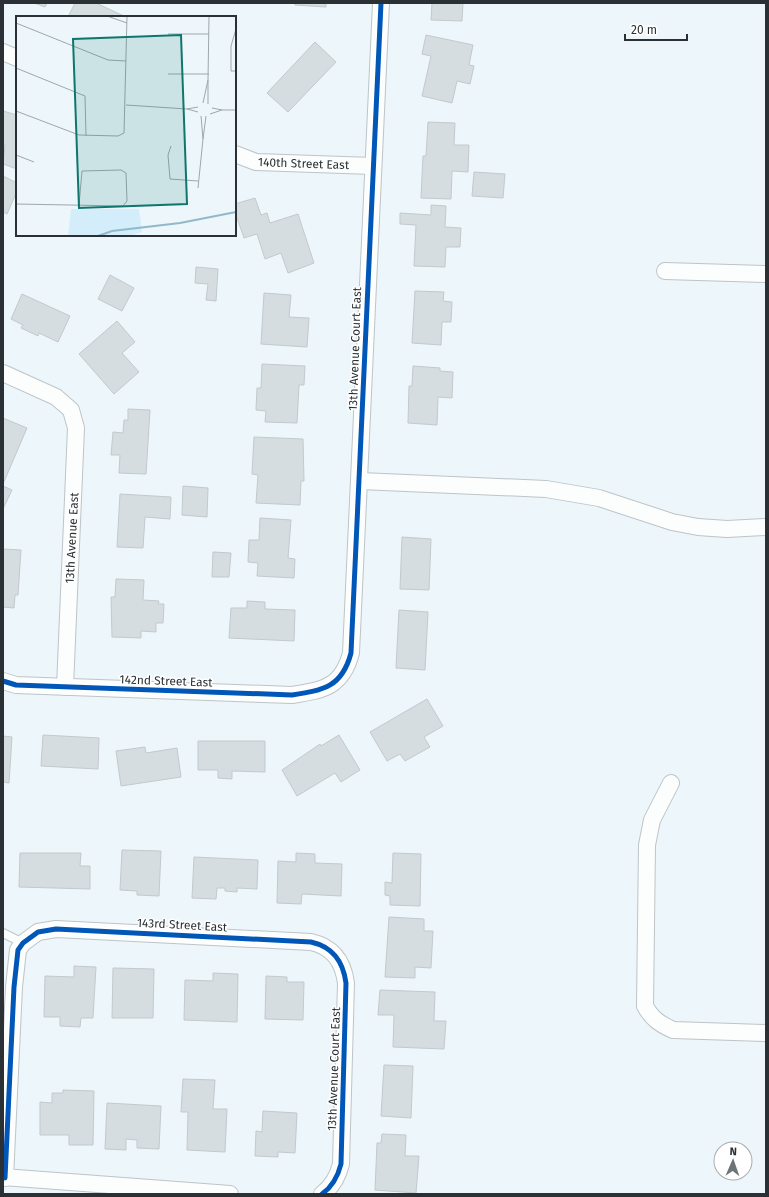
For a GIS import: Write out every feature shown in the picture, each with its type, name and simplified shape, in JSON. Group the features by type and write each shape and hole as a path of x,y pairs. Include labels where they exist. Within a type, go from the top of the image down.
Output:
{"street":[{"name":"13th Avenue Court East","path":"328,687 337,680 347,667 351,653 381,3"},
{"path":"3,52 16,58"},
{"name":"140th Street East","path":"236,154 256,162 373,166"},
{"path":"665,271 766,274"},
{"name":"13th Avenue East","path":"3,373 56,397 71,410 76,428 65,687"},
{"path":"360,481 546,489 599,498 672,522 698,527 727,529 766,527"},
{"name":"142nd Street East","path":"3,681 16,685 292,695 321,690 328,687"},
{"path":"671,783 652,820 647,845 645,1006 650,1017 673,1030 766,1032"},
{"name":"143rd Street East","path":"26,940 45,930 96,931 311,942 320,944 332,951"},
{"path":"26,940 18,950 14,987 4,1178 230,1194"},
{"name":"13th Avenue Court East","path":"325,1191 339,1172 341,1164 347,1008 345,970 339,959 332,951"}],"lane":[{"path":"3,933 26,940"}],"building":[{"path":"34,3 47,3 45,7"},
{"path":"75,3 96,3 124,16 68,16"},
{"path":"295,3 326,3 326,7 295,5"},
{"path":"432,3 463,3 462,21 431,20"},
{"path":"426,35 473,45 469,65 474,66 470,84 457,81 452,103 422,96 431,56 422,54"},
{"path":"315,42 336,62 288,112 267,93"},
{"path":"3,111 16,115 16,169 3,164 5,145 3,144"},
{"path":"428,122 455,123 454,145 469,145 468,172 452,171 451,199 421,198 423,156 426,156"},
{"path":"474,172 505,174 503,198 472,196"},
{"path":"3,176 16,182 16,193 7,214 3,212"},
{"path":"255,198 261,215 267,213 270,223 298,214 314,263 288,273 281,253 265,259 257,234 244,238 236,215 236,204"},
{"path":"431,205 446,206 445,227 461,228 460,247 446,247 445,267 414,266 416,225 400,224 400,213 431,215"},
{"path":"196,267 218,269 216,301 206,300 208,284 195,283"},
{"path":"110,275 134,288 122,311 98,299"},
{"path":"415,291 444,292 443,301 452,302 451,322 442,322 441,345 412,343"},
{"path":"264,293 291,295 289,317 309,318 307,347 261,344"},
{"path":"22,294 70,316 58,342 39,333 38,336 21,328 23,325 11,319"},
{"path":"117,321 135,342 122,353 139,372 114,394 79,354"},
{"path":"262,364 305,366 304,385 299,385 297,423 265,422 266,411 256,410 257,388 261,388"},
{"path":"413,366 440,368 440,371 453,372 452,398 438,397 437,425 408,423 409,386 412,386"},
{"path":"128,409 150,410 146,474 119,473 120,455 111,455 113,432 123,433 124,420 128,420"},
{"path":"3,418 27,428 3,484"},
{"path":"254,437 303,439 304,481 301,481 300,505 256,503 258,475 252,474"},
{"path":"3,486 12,490 3,509"},
{"path":"183,486 208,488 207,517 182,515"},
{"path":"120,494 171,497 170,519 145,517 143,548 117,547"},
{"path":"260,518 291,520 288,558 295,559 294,578 257,576 258,563 248,562 249,540 259,540"},
{"path":"402,537 431,539 429,590 400,589"},
{"path":"3,549 21,550 18,595 15,595 14,608 3,607"},
{"path":"213,552 231,553 229,577 212,577"},
{"path":"116,579 144,580 143,600 159,601 158,604 164,604 163,623 156,623 156,632 141,631 141,638 112,637 111,597 115,597"},
{"path":"247,601 265,602 265,609 295,610 294,641 229,638 231,608 247,608"},
{"path":"399,610 428,612 425,670 396,668"},
{"path":"427,699 443,726 424,737 430,747 405,761 400,754 387,761 370,732"},
{"path":"43,735 99,738 98,769 41,766"},
{"path":"339,735 360,770 341,782 335,773 297,796 282,770 320,744 321,746"},
{"path":"3,736 12,737 9,783 3,782"},
{"path":"198,741 265,741 265,772 232,771 232,779 218,778 218,770 198,770"},
{"path":"145,747 146,753 177,748 181,777 121,786 116,751"},
{"path":"122,850 161,851 159,896 137,895 137,891 120,890"},
{"path":"20,853 81,853 80,866 90,866 90,889 19,887"},
{"path":"296,853 315,854 315,863 342,864 341,896 302,894 301,904 277,903 278,861 296,862"},
{"path":"393,853 421,854 420,906 390,905 390,896 385,895 385,882 392,883"},
{"path":"194,857 258,860 257,889 237,888 237,892 225,891 225,888 217,888 216,899 192,898"},
{"path":"389,917 424,919 424,931 433,931 431,968 415,967 415,978 385,977"},
{"path":"74,966 96,967 93,1018 81,1018 80,1027 60,1026 60,1017 44,1017 45,976 74,977"},
{"path":"113,968 154,969 153,1018 112,1018"},
{"path":"213,973 238,974 237,1022 184,1020 185,980 213,981"},
{"path":"266,976 287,977 287,982 304,982 303,1020 265,1019"},
{"path":"380,990 435,992 434,1021 446,1021 444,1049 393,1047 394,1015 378,1015"},
{"path":"384,1065 413,1066 411,1118 381,1116"},
{"path":"183,1079 215,1080 213,1109 227,1109 225,1152 187,1150 188,1112 181,1112"},
{"path":"63,1090 94,1091 93,1145 69,1145 69,1135 40,1135 40,1102 52,1103 52,1093 63,1093"},
{"path":"107,1103 161,1106 159,1149 137,1148 137,1140 126,1139 126,1150 105,1149"},
{"path":"263,1111 297,1113 295,1153 278,1152 278,1157 255,1156 256,1131 262,1132"},
{"path":"382,1134 406,1135 405,1156 419,1156 416,1193 375,1190 377,1143 381,1143"}],"cycle path":[{"path":"3,681 16,685 292,695 313,691 330,685 337,680 342,673 351,653 381,3"},
{"path":"5,1178 14,987 18,950 23,943 38,932 56,929 311,942 319,944 331,951 336,956 342,968 346,983 341,1164 334,1181 322,1194"}]}
